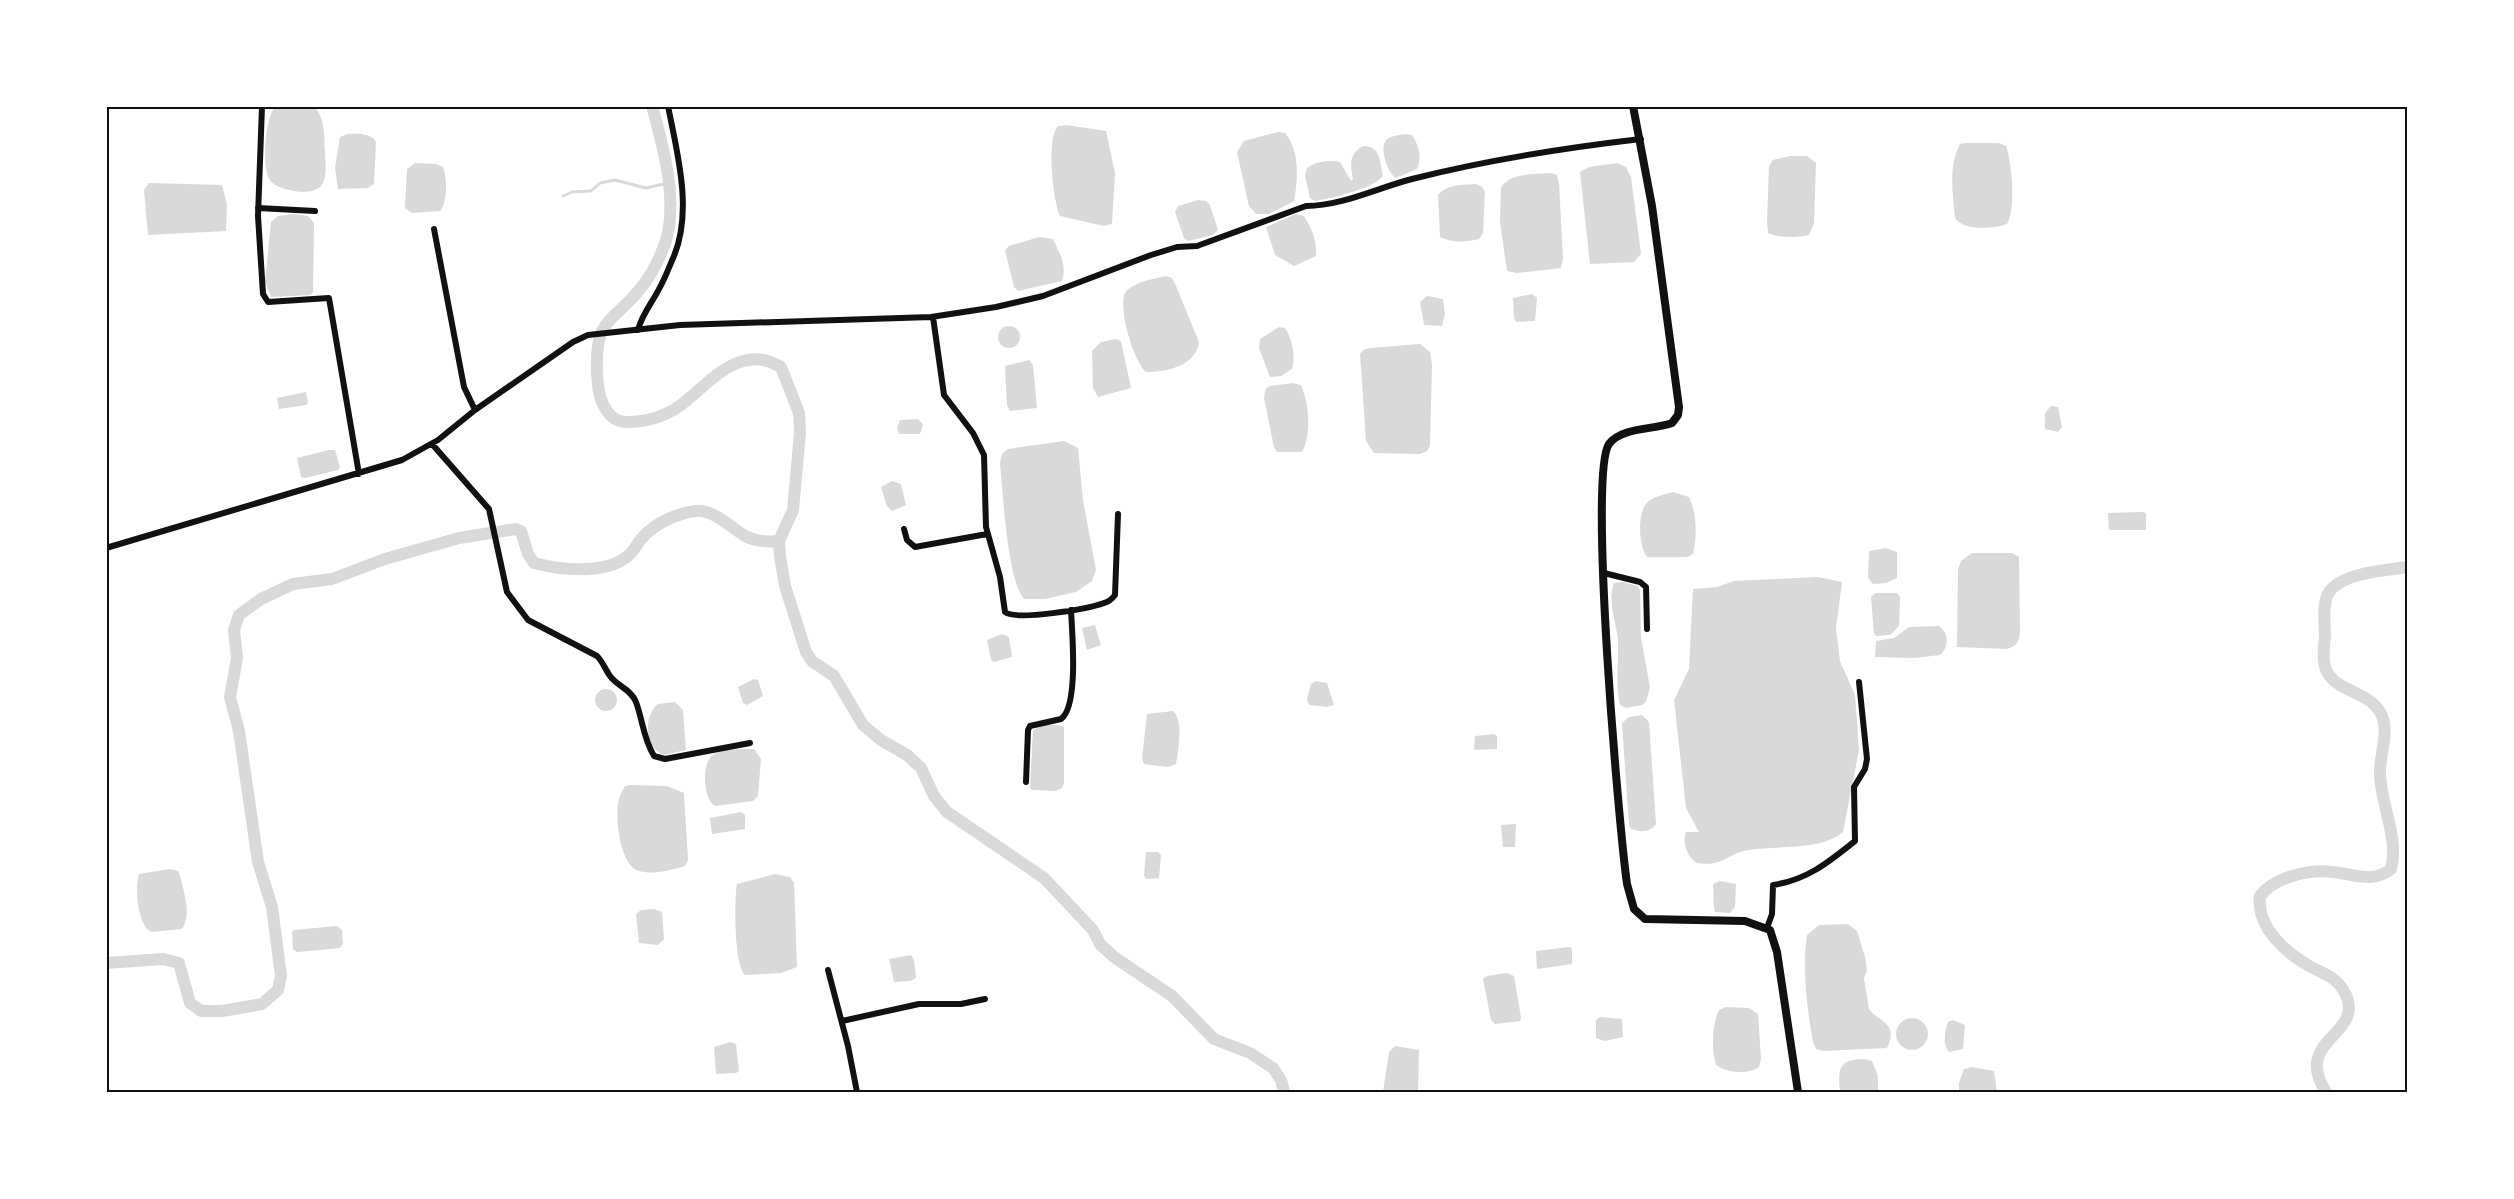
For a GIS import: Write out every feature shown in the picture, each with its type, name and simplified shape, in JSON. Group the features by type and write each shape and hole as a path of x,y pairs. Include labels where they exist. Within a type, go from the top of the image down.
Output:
{"street":[{"path":"262,106 258,208 263,294 268,302 329,298 359,474"},
{"path":"639,330 643,315 660,289 675,253 681,230 681,189 668,106"},
{"path":"1633,106 1653,206 1679,407 1678,415 1672,423 1624,434 1607,446 1603,486 1604,573 1620,818 1627,884 1634,909 1649,920 1745,921 1767,928 1773,934 1798,1092"},
{"path":"106,548 402,460 432,444 475,410 573,342 588,335 680,325 933,317 996,307 1043,296 1150,255 1177,247 1197,246 1306,206 1324,206 1410,179 1521,155 1641,139"},
{"path":"258,208 315,211"},
{"path":"435,229 464,387 475,410"},
{"path":"933,317 944,395 973,433 984,455 987,534 1000,577 1005,612 1015,616 1071,610 1106,603 1115,595 1118,514"},
{"path":"432,444 489,509 507,592 520,613 528,621 597,656 603,662 610,677 628,690 636,701 645,741 654,756 665,759 750,743"},
{"path":"904,529 907,540 915,547 987,534"},
{"path":"1604,573 1640,582 1646,587 1647,629"},
{"path":"1026,782 1028,730 1035,723 1062,719 1069,708 1072,656 1071,610"},
{"path":"1767,928 1772,914 1773,885 1796,882 1833,859 1856,841 1854,787 1865,769 1867,759 1859,682"},
{"path":"828,970 842,1021 857,1092"},
{"path":"842,1021 919,1004 961,1004 985,999"}],"shaded area":[{"path":"275,107 314,107 318,111 324,132 326,169 321,186 316,189 294,191 279,187 269,179 266,142 269,121"},
{"path":"1067,125 1106,131 1115,173 1112,224 1104,226 1060,216 1053,184 1052,143 1058,126"},
{"path":"1278,132 1285,133 1290,140 1295,156 1297,175 1294,201 1269,214 1256,214 1249,206 1237,152 1244,141"},
{"path":"347,134 367,135 376,142 374,184 368,188 338,189 335,168 340,137"},
{"path":"1405,134 1412,135 1416,143 1419,165 1417,169 1396,178 1385,161 1384,144 1390,138"},
{"path":"1999,143 2006,146 2012,186 2010,217 2007,224 1987,228 1972,227 1955,218 1954,161 1960,144"},
{"path":"1363,146 1373,149 1379,156 1383,176 1378,181 1332,198 1315,201 1310,198 1305,176 1307,168 1323,162 1340,162 1351,181 1353,179 1351,164 1353,156"},
{"path":"1790,156 1807,156 1816,163 1814,224 1809,235 1799,237 1777,236 1768,233 1769,166 1773,160"},
{"path":"415,163 436,164 443,167 446,190 440,211 412,213 405,208 407,169"},
{"path":"1617,163 1626,167 1631,177 1641,254 1634,262 1590,264 1580,172 1589,167"},
{"path":"1551,173 1557,175 1559,183 1563,259 1561,268 1517,273 1507,271 1500,222 1501,188 1510,179 1516,177"},
{"path":"149,183 222,185 227,204 226,231 148,235 144,190"},
{"path":"1476,184 1485,192 1483,233 1479,239 1459,241 1440,237 1438,195 1451,187"},
{"path":"1198,200 1206,201 1210,205 1218,230 1213,235 1188,241 1184,238 1175,212 1178,206"},
{"path":"294,214 308,216 314,223 313,292 310,295 271,297 265,282 271,222 278,216"},
{"path":"1296,214 1304,216 1309,225 1315,240 1316,256 1294,266 1275,255 1266,227"},
{"path":"1039,237 1053,239 1063,265 1062,281 1018,291 1014,287 1005,250 1009,246"},
{"path":"1166,276 1172,278 1176,286 1199,342 1192,357 1179,366 1163,371 1146,372 1136,357 1128,332 1123,307 1124,297 1127,290 1136,284"},
{"path":"1532,294 1537,298 1535,321 1516,322 1513,298"},
{"path":"1427,296 1443,299 1445,314 1442,326 1424,325 1420,302"},
{"path":"1009,326 1017,329 1020,337 1017,345 1009,348 1001,345 998,337 1001,329"},
{"path":"1279,327 1285,328 1290,337 1293,364 1292,369 1281,376 1270,377 1259,348 1260,339"},
{"path":"1116,339 1121,341 1131,388 1098,397 1093,388 1092,351 1101,342"},
{"path":"1420,344 1430,352 1432,365 1430,446 1427,451 1420,454 1374,453 1366,441 1360,354 1363,350 1370,348"},
{"path":"1029,360 1033,365 1037,408 1010,411 1007,405 1005,366"},
{"path":"1293,383 1301,385 1304,393 1308,418 1307,436 1302,452 1277,452 1264,398 1266,388"},
{"path":"306,392 308,403 306,405 279,409 277,398"},
{"path":"2051,406 2058,407 2062,427 2058,432 2045,429 2045,413"},
{"path":"918,419 923,424 920,434 899,434 897,428 900,420"},
{"path":"1064,441 1078,448 1083,500 1096,570 1092,581 1076,592 1045,599 1024,599 1018,589 1010,555 1004,514 1000,463 1002,454 1008,449"},
{"path":"335,450 340,467 338,470 301,477 297,458"},
{"path":"892,481 901,484 906,505 892,511 887,506 881,487"},
{"path":"1673,492 1689,497 1692,503 1696,525 1693,554 1687,557 1647,557 1642,546 1640,531 1643,509 1651,499"},
{"path":"2144,512 2146,530 2109,530 2108,513"},
{"path":"1886,548 1897,552 1897,578 1886,583 1873,584 1868,578 1869,551"},
{"path":"1972,553 2012,553 2019,557 2020,632 2017,643 2010,648 1957,647 1958,570 1961,561"},
{"path":"1818,577 1842,582 1836,628 1840,661 1855,695 1859,750 1843,832 1834,838 1811,845 1749,850 1719,862 1697,863 1690,857 1685,845 1686,832 1699,832 1686,808 1674,700 1689,669 1693,589 1717,587 1734,581"},
{"path":"1622,582 1638,586 1640,590 1641,637 1650,688 1646,702 1626,708 1620,705 1617,681 1618,639 1611,597 1614,583"},
{"path":"1876,593 1897,593 1900,597 1899,626 1890,635 1876,636 1874,633 1871,597"},
{"path":"1095,625 1101,645 1087,650 1082,628"},
{"path":"1939,626 1945,632 1947,640 1940,655 1915,658 1875,657 1876,641 1894,638 1909,627"},
{"path":"1002,634 1009,637 1012,657 994,662 991,660 987,640"},
{"path":"754,679 758,680 763,696 747,705 743,703 738,687"},
{"path":"1316,681 1327,683 1334,705 1327,707 1309,705 1307,699 1311,684"},
{"path":"606,689 614,692 617,700 614,708 606,711 598,708 595,700 598,692"},
{"path":"675,702 683,710 686,750 664,755 657,751 649,739 648,724 653,709 658,704"},
{"path":"1173,711 1179,728 1176,764 1168,767 1144,764 1142,758 1147,714"},
{"path":"1642,715 1649,722 1656,824 1651,829 1641,831 1631,829 1629,825 1622,723 1629,717"},
{"path":"1043,725 1064,727 1064,783 1062,788 1055,791 1030,788 1033,730"},
{"path":"1494,734 1497,736 1497,749 1474,750 1475,736"},
{"path":"754,749 761,759 758,796 753,801 715,806 706,789 705,773 709,759 722,751"},
{"path":"625,786 667,786 684,793 688,860 685,866 662,872 645,872 632,867 627,860 620,840 617,816 619,797"},
{"path":"741,812 745,815 745,829 712,834 710,818"},
{"path":"1516,824 1515,847 1503,847 1501,825"},
{"path":"1146,852 1158,852 1161,855 1159,878 1146,879 1144,876"},
{"path":"170,869 178,871 180,876 187,910 185,923 182,929 151,932 146,928 140,914 137,896 139,874"},
{"path":"775,874 790,877 794,883 797,967 781,973 745,975 741,969 737,946 735,903 737,884"},
{"path":"1720,881 1736,884 1735,907 1730,913 1715,912 1713,884"},
{"path":"654,909 662,912 664,939 658,945 639,943 636,914 641,910"},
{"path":"1848,924 1857,931 1865,957 1867,971 1864,978 1869,1009 1887,1024 1891,1033 1887,1048 1824,1051 1816,1049 1813,1042 1806,988 1807,935 1819,925"},
{"path":"337,926 342,930 343,944 340,948 297,952 293,949 292,932 294,930"},
{"path":"1572,948 1572,964 1537,969 1536,951"},
{"path":"911,955 914,960 916,978 910,981 894,982 889,959"},
{"path":"1507,973 1514,976 1521,1017 1520,1021 1495,1024 1491,1020 1483,979 1487,976"},
{"path":"1726,1007 1749,1008 1758,1014 1761,1059 1759,1067 1754,1070 1738,1072 1716,1065 1713,1051 1714,1030 1719,1010"},
{"path":"1600,1017 1622,1019 1623,1037 1605,1041 1596,1038 1596,1020"},
{"path":"1912,1018 1924,1022 1928,1034 1924,1046 1912,1050 1900,1046 1896,1034 1900,1022"},
{"path":"1953,1020 1965,1025 1963,1049 1949,1052 1945,1045 1945,1033 1948,1022"},
{"path":"730,1042 736,1044 739,1071 716,1074 714,1047"},
{"path":"1395,1046 1419,1050 1418,1092 1383,1092 1389,1052"},
{"path":"1864,1059 1872,1061 1878,1076 1878,1092 1840,1092 1839,1078 1844,1064"},
{"path":"1972,1067 1994,1071 1997,1092 1959,1092 1959,1083 1964,1069"}],"waterway":[{"path":"652,106 670,188 670,221 667,237 649,277 606,324 599,341 598,389 607,411 612,417 622,422 654,418 678,407 724,370 737,363 751,359 765,360 781,367 799,413 800,433 793,510 779,541 780,556 785,586 806,652 812,661 834,676 863,725 881,740 907,755 921,768 934,796 947,812 1044,878 1093,930 1100,944 1114,957 1172,996 1214,1039 1250,1053 1273,1068 1281,1080 1284,1092"},
{"path":"563,196 572,192 591,191 600,183 615,180 646,188 668,183"},
{"path":"106,963 163,959 179,963 190,1003 201,1011 222,1011 262,1004 278,990 281,976 272,907 258,862 239,731 230,697 237,658 234,630 239,615 261,599 293,584 332,579 385,559 459,538 516,529 521,531 528,554 534,563 571,569 598,568 622,560 653,528 673,517 695,511 709,513 751,539 779,541"},
{"path":"2326,1092 2318,1074 2317,1060 2322,1049 2346,1020 2349,1009 2346,995 2335,981 2301,961 2275,938 2263,918 2260,896 2266,889 2283,879 2303,873 2324,871 2370,877 2384,874 2391,869 2393,845 2380,774 2385,735 2383,719 2375,705 2334,681 2326,671 2324,609 2328,594 2342,581 2376,571 2408,567"}]}
